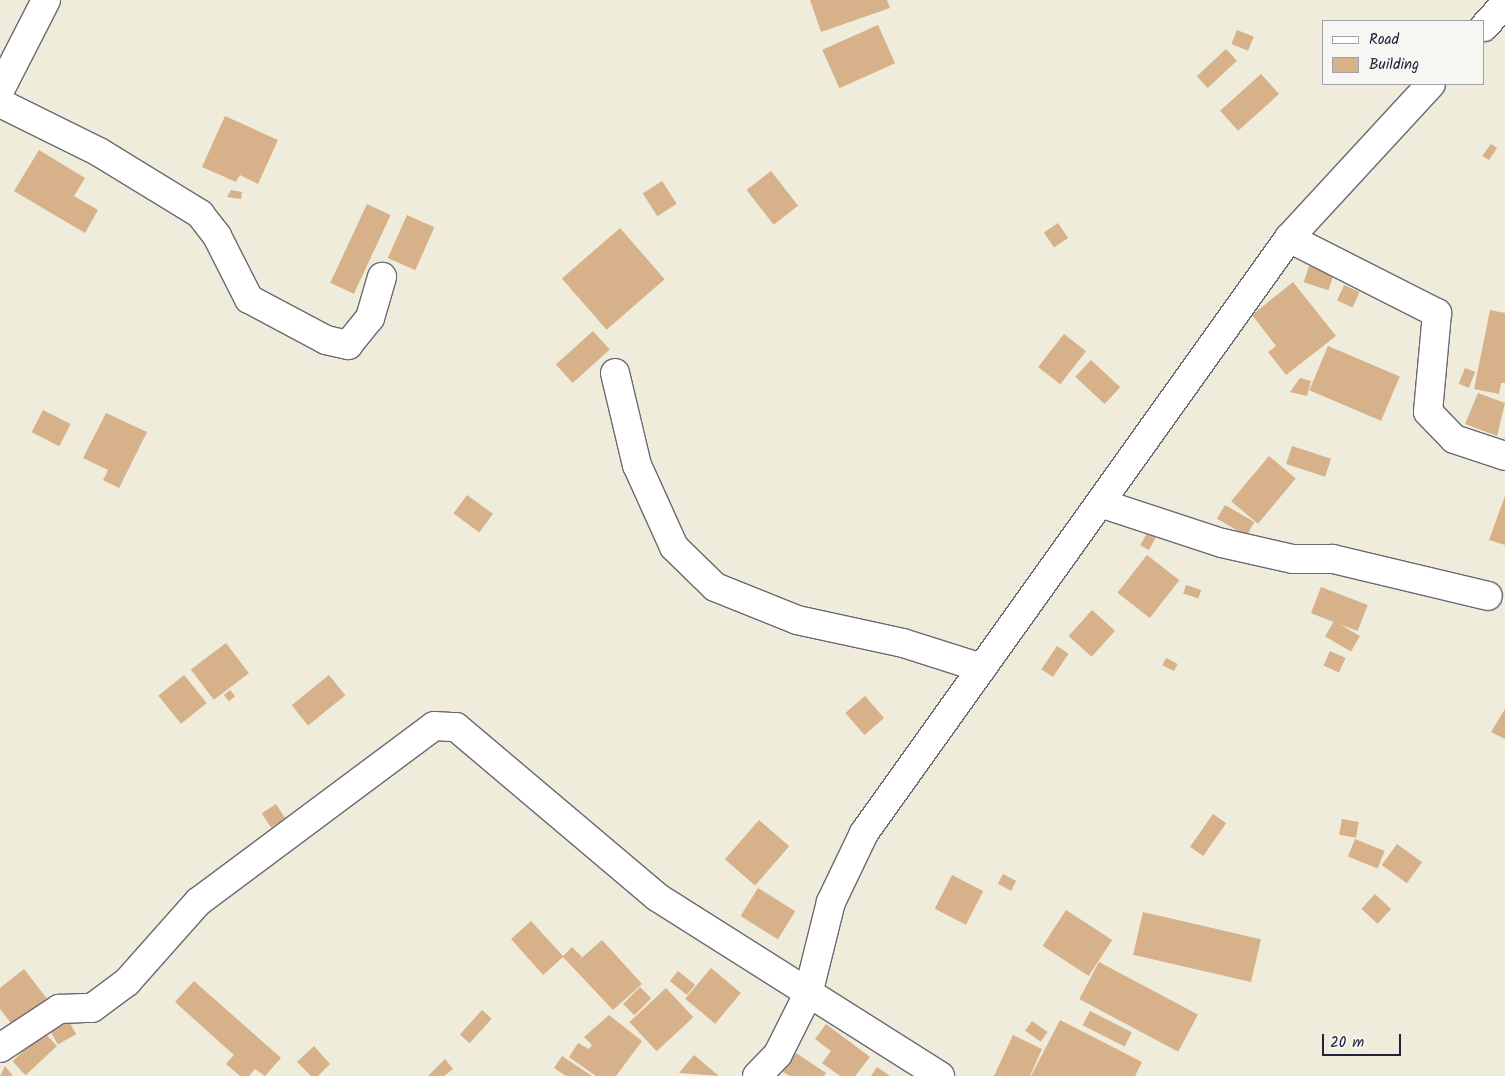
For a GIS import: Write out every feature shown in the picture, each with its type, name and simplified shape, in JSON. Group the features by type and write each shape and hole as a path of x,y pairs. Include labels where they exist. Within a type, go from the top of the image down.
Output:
{"street":[{"path":"0,90 46,0"},
{"path":"1485,26 1505,4"},
{"path":"756,1076 778,1054 808,994 831,902 864,833 1288,238 1431,85"},
{"path":"0,103 99,152 200,214 217,236 249,299 326,340 348,345 370,318 382,277"},
{"path":"1288,238 1437,313 1428,412 1454,439 1505,456"},
{"path":"615,373 637,465 674,547 715,587 797,620 903,643 982,668"},
{"path":"1100,503 1222,543 1293,559 1333,559 1488,596"},
{"path":"0,1048 59,1010 92,1008 127,982 198,902 434,726 456,728 657,898 940,1076"}],"building":[{"path":"810,0 887,0 890,8 821,32"},
{"path":"878,25 895,63 839,88 822,50"},
{"path":"1237,30 1254,37 1248,51 1231,44"},
{"path":"1226,49 1237,61 1208,88 1197,76"},
{"path":"1261,74 1279,94 1238,131 1220,111"},
{"path":"225,116 278,140 258,184 240,175 236,182 202,167"},
{"path":"1491,144 1497,148 1489,160 1482,156"},
{"path":"39,150 85,178 74,196 98,210 85,233 14,191"},
{"path":"771,171 798,206 774,225 747,190"},
{"path":"662,181 677,204 657,216 643,194"},
{"path":"231,190 242,192 241,199 227,197"},
{"path":"367,204 391,215 354,294 330,283"},
{"path":"407,215 434,227 415,270 388,258"},
{"path":"1058,223 1068,238 1054,247 1044,233"},
{"path":"620,228 665,279 606,330 562,279"},
{"path":"1309,266 1334,274 1328,290 1304,282"},
{"path":"1293,282 1336,336 1286,375 1268,352 1276,346 1252,315"},
{"path":"1344,285 1360,292 1353,307 1337,301"},
{"path":"1490,310 1505,313 1505,383 1501,383 1499,394 1474,389"},
{"path":"593,331 610,350 573,383 556,364"},
{"path":"1064,334 1086,351 1060,384 1038,367"},
{"path":"1328,346 1400,376 1381,421 1309,390"},
{"path":"1091,360 1120,387 1105,404 1075,377"},
{"path":"1465,368 1475,372 1469,388 1459,384"},
{"path":"1300,378 1311,381 1307,396 1290,392"},
{"path":"1478,393 1505,403 1497,436 1465,424"},
{"path":"43,410 71,424 59,446 32,432"},
{"path":"106,413 147,432 119,488 103,480 108,470 83,458"},
{"path":"1292,446 1331,459 1325,477 1286,464"},
{"path":"1269,456 1296,478 1258,524 1231,501"},
{"path":"467,495 493,514 479,532 453,514"},
{"path":"1505,496 1505,545 1489,540"},
{"path":"1225,505 1254,522 1246,536 1217,519"},
{"path":"1147,533 1156,538 1149,550 1140,545"},
{"path":"1147,555 1179,580 1150,618 1117,593"},
{"path":"1186,585 1201,590 1198,599 1183,594"},
{"path":"1321,587 1368,605 1358,631 1311,613"},
{"path":"1092,610 1115,631 1092,657 1069,636"},
{"path":"1334,621 1360,636 1351,652 1325,637"},
{"path":"226,643 249,673 214,700 191,669"},
{"path":"1057,646 1069,654 1053,677 1041,669"},
{"path":"1330,651 1346,658 1339,673 1323,666"},
{"path":"1166,658 1178,664 1174,671 1162,665"},
{"path":"184,675 207,703 181,724 158,696"},
{"path":"329,675 345,695 308,725 292,705"},
{"path":"230,690 235,696 229,701 224,695"},
{"path":"865,696 884,718 864,735 845,713"},
{"path":"1505,709 1505,739 1491,732"},
{"path":"276,804 285,818 271,828 262,813"},
{"path":"1213,814 1226,823 1203,856 1190,847"},
{"path":"1342,819 1359,822 1356,838 1339,835"},
{"path":"759,820 789,846 755,885 725,859"},
{"path":"1355,839 1385,851 1378,869 1348,857"},
{"path":"1397,844 1422,862 1407,883 1382,865"},
{"path":"1003,874 1016,881 1011,891 998,884"},
{"path":"952,875 983,891 966,925 935,909"},
{"path":"758,888 795,911 778,939 741,916"},
{"path":"1375,894 1391,909 1377,924 1361,909"},
{"path":"1066,910 1112,940 1089,976 1043,946"},
{"path":"1143,912 1261,939 1251,982 1133,955"},
{"path":"531,921 563,956 572,947 582,957 577,962 602,940 642,984 613,1010 563,957 543,975 511,939"},
{"path":"1099,962 1198,1015 1178,1052 1079,999"},
{"path":"711,968 741,993 715,1024 685,999"},
{"path":"24,969 48,1000 14,1027 0,1009 0,988"},
{"path":"678,971 695,985 687,995 670,981"},
{"path":"194,981 281,1058 265,1076 255,1069 249,1076 240,1076 226,1064 234,1055 175,1002"},
{"path":"640,987 651,998 634,1015 623,1004"},
{"path":"666,988 693,1017 657,1051 629,1022"},
{"path":"482,1010 492,1019 470,1043 460,1035"},
{"path":"1090,1011 1132,1032 1125,1047 1083,1025"},
{"path":"609,1015 642,1041 616,1076 596,1076 569,1057 578,1043 589,1049 592,1045 584,1037"},
{"path":"66,1016 76,1034 58,1045 48,1026"},
{"path":"1060,1020 1142,1062 1135,1076 1031,1076"},
{"path":"1032,1021 1048,1032 1041,1042 1025,1031"},
{"path":"826,1024 870,1057 855,1076 840,1076 822,1063 831,1051 815,1039"},
{"path":"44,1032 57,1046 26,1075 13,1061"},
{"path":"1013,1035 1042,1049 1030,1076 994,1076"},
{"path":"314,1046 330,1064 318,1076 311,1076 297,1062"},
{"path":"796,1053 826,1073 824,1076 790,1076 783,1072"},
{"path":"694,1055 719,1076 679,1073"},
{"path":"562,1056 592,1076 566,1076 554,1068"},
{"path":"445,1059 453,1069 444,1076 428,1076"},
{"path":"5,1066 13,1076 0,1076"},
{"path":"877,1067 890,1076 871,1076"}]}
